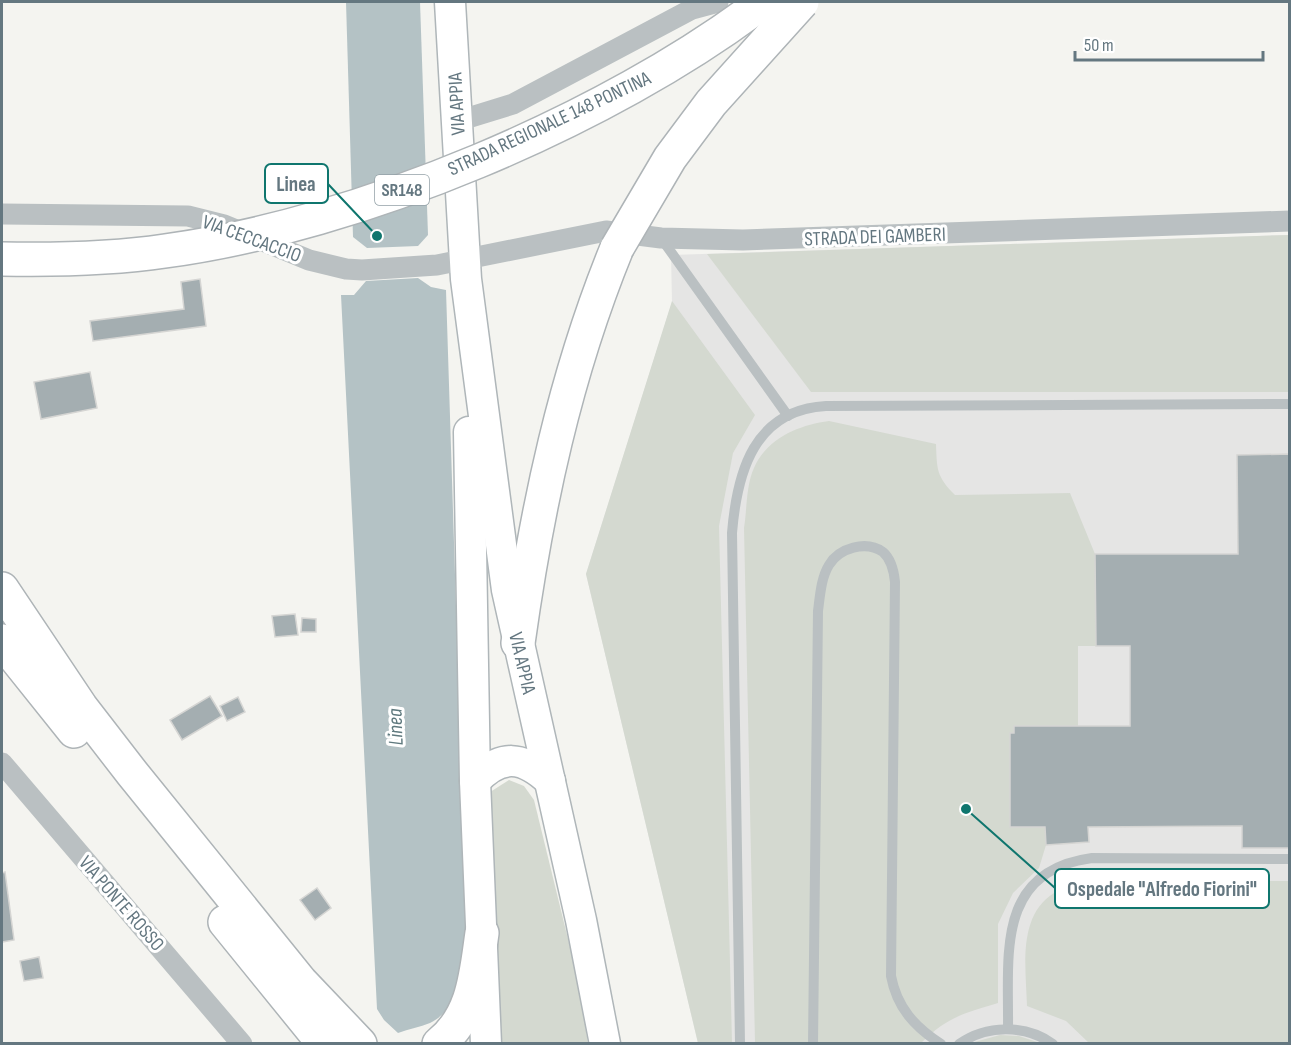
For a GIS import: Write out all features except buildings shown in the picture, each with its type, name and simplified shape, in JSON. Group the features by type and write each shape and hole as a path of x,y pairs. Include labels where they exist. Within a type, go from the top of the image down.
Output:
{"main road":[{"name":"VIA APPIA","path":"450,2 458,121 456,268 486,1044"},
{"name":"STRADA REGIONALE 148 PONTINA","path":"2,259 107,256 181,249 258,234 391,193 522,141 592,107 694,49 763,2"},
{"path":"518,643 532,543 562,412 588,325 617,248 670,158 711,103 802,2"},
{"name":"VIA APPIA","path":"456,268 518,643 550,781 605,1044"},
{"path":"2,589 81,707 126,766 302,982 360,1044"},
{"path":"2,641 324,1044"},
{"path":"475,781 489,766 508,761 528,765 550,781"},
{"path":"439,1044 458,1024 471,996 482,933"}],"street":[{"path":"458,121 513,104 692,9 718,2"},
{"name":"VIA CECCACCIO","path":"2,214 164,215 204,219 309,260 346,269 456,268"},
{"name":"STRADA DEI GAMBERI","path":"456,268 597,232 616,230 660,238 743,240 1290,221"},
{"name":"VIA PONTE ROSSO","path":"2,763 242,1044"},
{"path":"596,994 616,1044"}],"lane":[{"path":"660,238 788,416"},
{"path":"740,1044 732,533 736,497 748,456 764,435 801,409 826,406 1290,404"},
{"path":"813,1044 818,611 828,566 838,554 851,547 862,546 883,552 889,560 896,582 891,976 902,1008 916,1025 941,1044"},
{"path":"1008,1029 1009,944 1013,915 1029,888 1055,869 1066,863 1092,858 1290,859"},
{"path":"959,1044 987,1031 1008,1029 1029,1032 1053,1044"}],"shaded area":[{"path":"1289,235 1289,1043 698,1043 586,574 672,302 671,255"},
{"path":"1289,235 1289,392 811,392 707,254"},
{"path":"672,301 755,415 733,453 719,526 732,1043 698,1043 586,574"},
{"path":"829,421 936,444 939,472 944,483 955,495 1070,493 1095,554 1096,646 1078,646 1078,726 1014,726 1014,733 1010,733 1010,827 1045,827 1046,845 1039,868 1013,893 998,924 998,1003 956,1017 921,1043 755,1043 744,528 747,498 754,468 767,449 785,435 796,430"},
{"path":"509,780 524,786 534,800 578,980 588,1043 496,1043 487,794"},
{"path":"1079,880 1289,881 1289,1043 1089,1043 1066,1021 1027,1006 1026,944 1034,915 1042,903 1054,893"},
{"path":"1000,1035 1019,1036 1040,1043 971,1043"}],"water":[{"path":"346,2 420,2 428,235 418,246 367,248 353,237"},
{"path":"418,278 431,287 446,290 466,922 464,964 457,992 451,1004 442,1015 430,1023 398,1033 384,1020 377,1009 341,295 354,295 366,281"}],"place":[{"name":"Linea","path":"377,236"},
{"name":"Ospedale \"Alfredo Fiorini\"","path":"966,809"}]}
